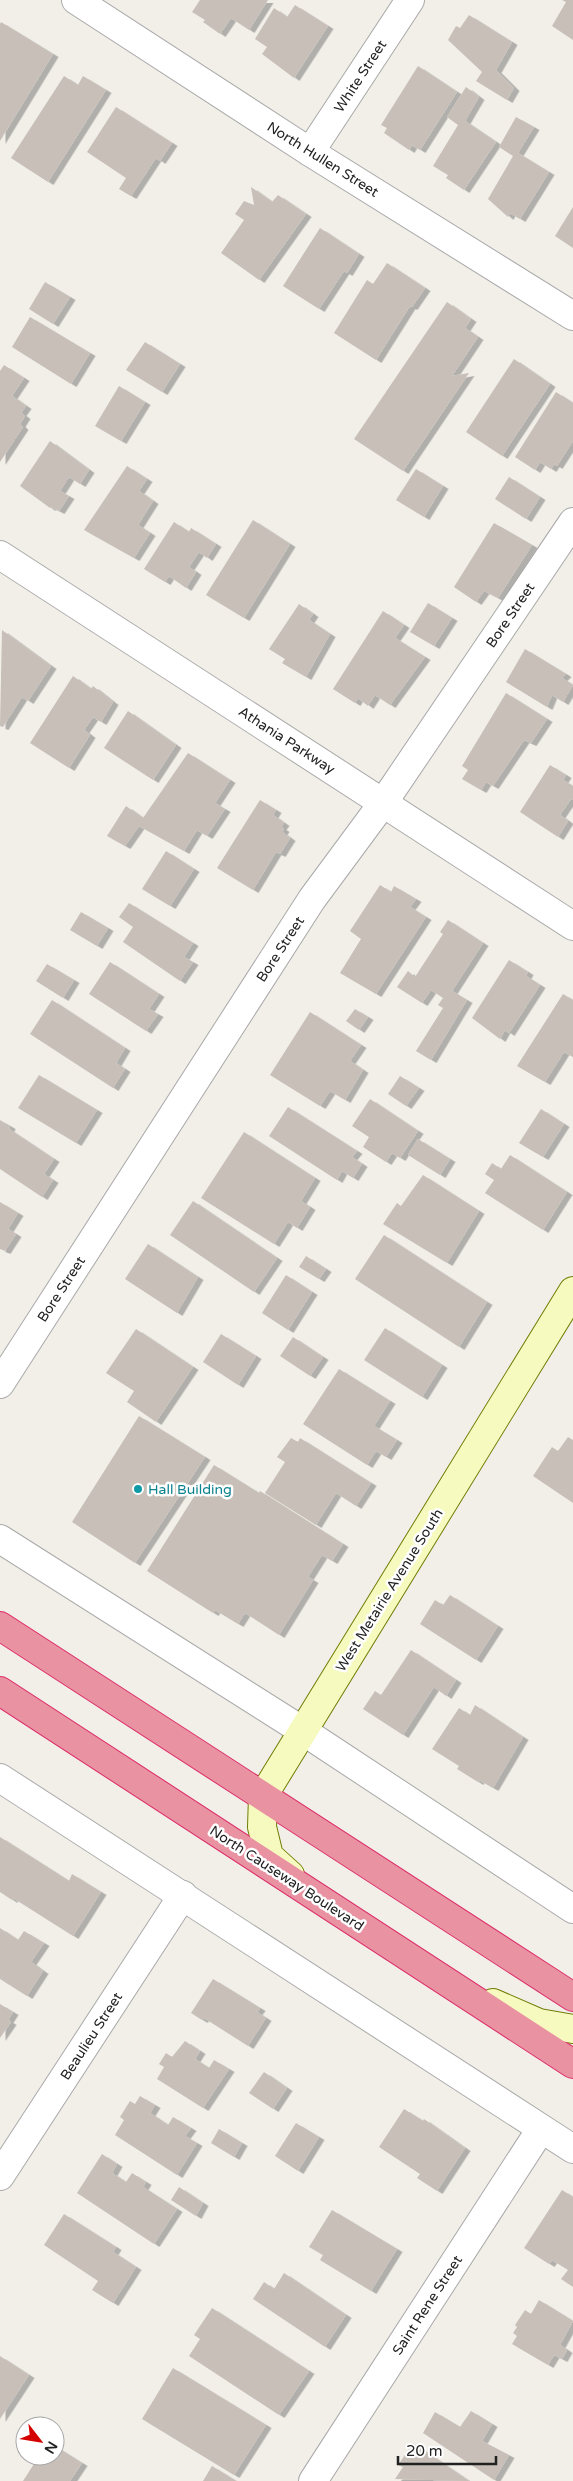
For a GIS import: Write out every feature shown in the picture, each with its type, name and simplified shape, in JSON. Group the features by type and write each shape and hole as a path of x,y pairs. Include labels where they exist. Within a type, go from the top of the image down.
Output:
{"highway":[{"path":"0,1626 573,1997"},
{"name":"North Causeway Boulevard","path":"0,1691 573,2064"}],"main road":[{"name":"West Metairie Avenue South","path":"306,1890 269,1856 262,1827 263,1796 573,1291"},
{"path":"453,1986 539,2023 573,2029"}],"street":[{"name":"North Hullen Street","path":"76,0 310,152 573,316"},
{"name":"White Street","path":"310,152 410,0"},
{"name":"Bore Street","path":"0,1384 312,898 383,803 573,522"},
{"name":"Athania Parkway","path":"0,555 573,926"},
{"path":"0,1539 303,1731 573,1909"},
{"path":"0,1778 573,2149"},
{"name":"Beaulieu Street","path":"0,2176 183,1895"},
{"name":"Saint Rene Street","path":"313,2481 541,2129"}],"building":[{"path":"200,0 268,0 249,30 231,18 220,34 203,22 205,20 192,12"},
{"path":"562,0 573,0 573,40 552,26 566,2"},
{"path":"295,5 328,26 294,78 262,54 267,47 255,39 274,8 287,17"},
{"path":"469,15 512,42 496,70 514,88 507,100 476,81 482,72 448,40 456,26 460,28"},
{"path":"1,22 53,54 0,141 0,24"},
{"path":"418,66 457,92 420,150 412,145 409,150 384,133 387,128 381,125"},
{"path":"64,76 78,85 83,76 106,90 48,182 11,158"},
{"path":"466,87 479,97 465,121 496,142 464,190 446,178 448,175 433,166 458,125 447,117"},
{"path":"116,107 172,143 160,161 156,158 131,196 119,189 126,178 87,152"},
{"path":"516,117 534,127 518,153 549,172 520,219 510,213 508,217 488,199 513,156 499,147"},
{"path":"251,187 272,202 278,195 306,214 259,280 221,253 244,220 235,214 244,201 254,205"},
{"path":"573,207 573,248 555,236"},
{"path":"320,228 359,254 347,273 344,271 319,309 283,286"},
{"path":"387,263 425,288 412,307 410,306 376,360 334,333 367,280 373,284"},
{"path":"45,282 70,297 53,324 29,309"},
{"path":"447,302 471,319 465,328 478,337 452,376 469,373 403,471 354,439"},
{"path":"30,317 90,353 71,384 12,347"},
{"path":"145,342 180,364 162,392 126,370"},
{"path":"514,359 550,384 502,456 466,432"},
{"path":"4,365 24,378 12,396 26,406 21,413 25,416 20,424 23,427 0,462 0,371"},
{"path":"119,386 145,402 121,441 95,426"},
{"path":"556,392 573,403 573,441 557,466 554,464 551,469 540,462 535,470 515,457"},
{"path":"50,441 89,470 80,484 69,477 60,491 69,496 59,511 50,508 20,486"},
{"path":"127,466 147,479 139,491 153,501 138,525 150,533 134,558 84,530"},
{"path":"416,469 443,486 424,517 396,500"},
{"path":"509,477 540,497 526,519 495,499"},
{"path":"253,520 290,544 244,618 206,595"},
{"path":"174,522 189,532 191,528 216,544 207,558 199,552 189,567 196,572 186,588 169,576 165,582 144,569"},
{"path":"494,523 532,545 498,598 484,591 476,602 454,587"},
{"path":"428,603 452,618 434,646 410,632"},
{"path":"299,604 313,614 309,620 330,634 306,677 282,663 285,659 269,649"},
{"path":"383,611 404,625 395,638 425,657 390,705 375,695 368,706 358,698 355,703 333,689"},
{"path":"2,630 51,666 28,701 22,697 3,727 0,726"},
{"path":"525,649 566,674 562,678 573,685 563,702 552,695 547,707 506,682"},
{"path":"73,676 91,689 93,686 113,702 101,722 93,717 84,730 90,735 69,768 30,743"},
{"path":"506,693 547,719 531,743 524,740 493,786 486,782 481,790 462,779 468,770 462,766"},
{"path":"128,711 176,745 153,780 104,748"},
{"path":"188,753 230,780 215,803 225,809 207,836 197,830 184,851 139,826 125,846 107,836 126,806 143,818"},
{"path":"550,765 566,775 563,780 573,786 573,800 571,799 560,815 568,821 558,837 520,812"},
{"path":"260,800 276,810 273,815 284,823 281,827 284,829 282,832 290,838 280,854 276,852 253,890 217,868"},
{"path":"166,851 194,869 170,906 142,889"},
{"path":"380,885 391,892 394,886 416,899 410,907 426,917 376,994 340,973 361,939 350,931"},
{"path":"129,903 193,943 184,957 193,962 180,981 123,942 133,927 119,917"},
{"path":"81,912 108,928 97,946 70,930"},
{"path":"448,920 483,943 452,991 467,1000 431,1060 416,1051 443,1008 438,1005 443,998 431,990 422,1003 397,987 408,971 415,977 443,934 440,932"},
{"path":"509,960 528,972 526,976 540,985 509,1033 505,1030 500,1039 472,1018"},
{"path":"110,962 159,994 149,1009 158,1014 146,1031 89,994"},
{"path":"47,964 74,980 63,998 36,981"},
{"path":"563,994 573,1000 573,1057 564,1052 545,1082 517,1066"},
{"path":"52,1000 125,1048 116,1063 125,1069 113,1088 30,1034"},
{"path":"355,1009 368,1017 359,1030 346,1021"},
{"path":"310,1012 361,1045 350,1061 363,1070 345,1100 330,1091 320,1106 270,1075"},
{"path":"39,1075 97,1110 76,1143 18,1108"},
{"path":"400,1076 419,1088 406,1106 388,1094"},
{"path":"370,1099 418,1131 400,1158 392,1153 386,1162 363,1147 369,1137 352,1126"},
{"path":"288,1107 357,1151 352,1157 362,1164 353,1178 342,1171 337,1180 269,1136"},
{"path":"541,1109 564,1124 543,1157 519,1143"},
{"path":"0,1120 10,1126 9,1129 54,1159 44,1174 53,1180 42,1197 0,1169"},
{"path":"244,1132 315,1178 301,1201 310,1207 297,1228 288,1222 274,1244 201,1198"},
{"path":"418,1139 450,1159 440,1175 408,1155"},
{"path":"510,1155 567,1192 543,1230 485,1193 494,1180 485,1174 492,1163 501,1169"},
{"path":"423,1175 479,1211 447,1263 383,1224 397,1203 401,1206"},
{"path":"193,1201 277,1258 254,1292 170,1235"},
{"path":"0,1202 18,1213 8,1229 16,1234 5,1251 0,1249"},
{"path":"384,1235 487,1302 459,1347 355,1279"},
{"path":"148,1244 198,1277 177,1313 125,1279"},
{"path":"306,1256 326,1269 319,1279 299,1267"},
{"path":"286,1275 312,1292 288,1330 262,1313"},
{"path":"385,1328 442,1365 422,1397 364,1360"},
{"path":"136,1329 193,1367 156,1422 127,1402 134,1391 106,1373"},
{"path":"221,1334 256,1356 238,1385 203,1362"},
{"path":"293,1337 323,1357 310,1376 280,1356"},
{"path":"339,1369 390,1401 374,1426 397,1440 386,1457 376,1451 367,1465 303,1424"},
{"name":"Hall Building","path":"139,1416 205,1457 135,1563 72,1522"},
{"path":"568,1437 573,1440 573,1503 533,1476 552,1447 558,1451"},
{"path":"291,1438 298,1442 300,1438 371,1483 356,1506 336,1493 316,1525 265,1493 285,1462 277,1457"},
{"path":"214,1465 259,1493 260,1491 343,1544 332,1561 322,1555 308,1577 313,1580 279,1635 245,1613 238,1624 215,1610 213,1613 147,1571"},
{"path":"450,1595 498,1626 476,1660 420,1624 435,1600 443,1605"},
{"path":"411,1650 456,1680 446,1696 434,1687 403,1735 363,1709 375,1691 381,1695"},
{"path":"475,1705 523,1737 493,1788 479,1780 478,1782 457,1769 459,1766 432,1749 459,1708 470,1715"},
{"path":"0,1837 69,1881 72,1874 101,1892 73,1936 13,1898 12,1900 0,1892"},
{"path":"0,1928 18,1940 24,1931 44,1943 31,1962 43,1971 27,1996 0,1979"},
{"path":"213,1979 260,2008 257,2012 266,2018 248,2046 204,2018 202,2020 191,2013"},
{"path":"0,2004 13,2012 8,2020 11,2022 0,2038"},
{"path":"185,2041 200,2051 195,2059 209,2068 214,2060 229,2069 203,2108 157,2079 164,2067 159,2064 166,2053 172,2057"},
{"path":"264,2072 287,2088 273,2109 249,2093"},
{"path":"140,2096 155,2105 150,2113 168,2125 173,2117 191,2128 185,2136 197,2143 177,2175 115,2135 124,2120 120,2117 130,2101 135,2104"},
{"path":"404,2109 423,2121 424,2119 465,2148 437,2191 417,2178 420,2174 379,2147"},
{"path":"296,2123 319,2137 298,2171 275,2156"},
{"path":"219,2129 242,2143 234,2157 211,2143"},
{"path":"102,2154 117,2164 112,2173 126,2182 132,2173 146,2182 143,2187 177,2209 154,2244 77,2193"},
{"path":"179,2187 203,2203 196,2216 171,2200"},
{"path":"562,2190 573,2197 573,2287 561,2279 568,2270 552,2260 549,2264 524,2248"},
{"path":"332,2210 397,2249 371,2291 320,2260 323,2255 309,2247"},
{"path":"64,2214 116,2247 113,2252 136,2267 113,2303 92,2290 98,2281 44,2245"},
{"path":"284,2273 346,2315 325,2347 253,2299 264,2282 274,2289"},
{"path":"539,2300 573,2321 560,2345 567,2350 562,2359 554,2355 548,2365 512,2344 517,2336 513,2333 517,2327 515,2325 525,2310 531,2314"},
{"path":"212,2308 309,2371 279,2415 189,2356 200,2339 194,2335"},
{"path":"0,2356 29,2375 0,2419"},
{"path":"173,2368 266,2425 234,2475 142,2419"},
{"path":"471,2411 492,2424 482,2441 509,2455 494,2480 423,2433 435,2412 460,2427"},
{"path":"413,2443 469,2481 395,2479 403,2467 398,2465"},
{"path":"65,2452 82,2463 70,2481 23,2481 33,2466 65,2466"},
{"path":"212,2466 236,2481 203,2481"}],"place":[{"name":"Hall Building","path":"138,1489"}]}
